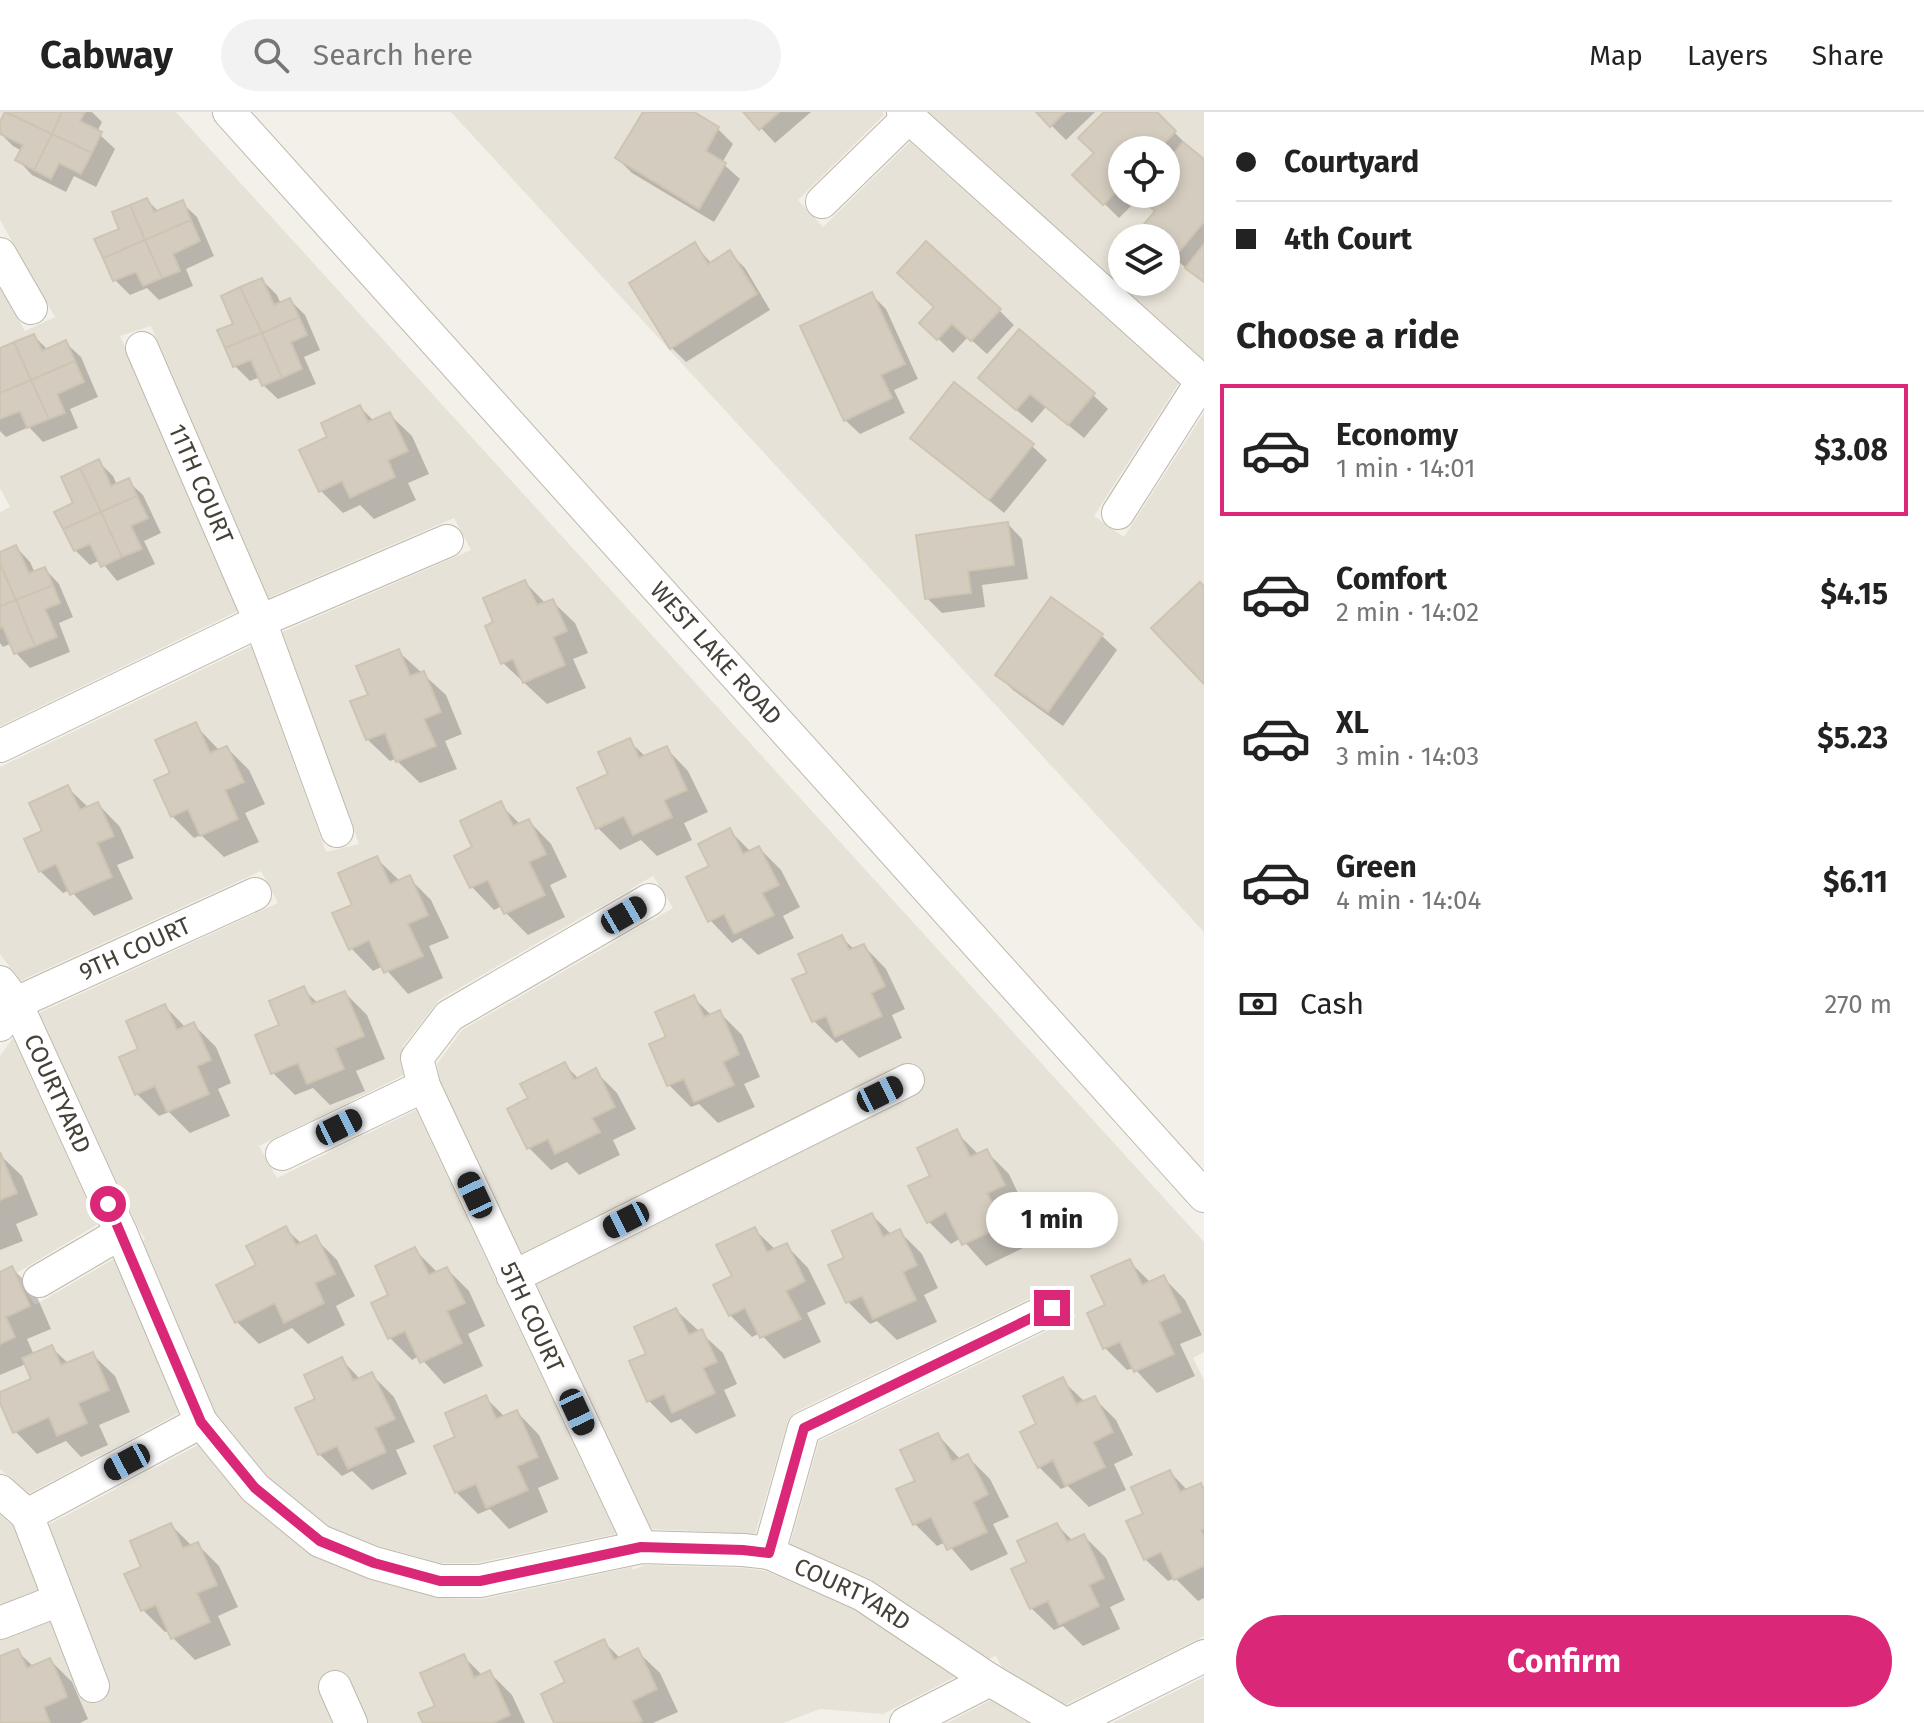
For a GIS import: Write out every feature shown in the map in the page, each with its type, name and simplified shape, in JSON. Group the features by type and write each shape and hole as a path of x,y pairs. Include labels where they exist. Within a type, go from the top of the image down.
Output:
{"street":[{"name":"WEST LAKE ROAD","path":"229,112 1204,1196"},
{"path":"822,202 906,115 1203,382 1118,513"},
{"path":"0,254 31,308"},
{"name":"11TH COURT","path":"142,348 260,621 337,831"},
{"path":"0,746 260,621 447,541"},
{"name":"9TH COURT","path":"5,1003 255,894"},
{"name":"5TH COURT","path":"641,1547 424,1086 417,1058 449,1016 649,900"},
{"name":"COURTYARD","path":"5,1003 121,1233 201,1422 255,1488 320,1541 374,1563 440,1581 480,1581 641,1547 769,1553 863,1595 990,1680 1063,1723"},
{"path":"513,1277 908,1080"},
{"path":"282,1154 424,1086"},
{"path":"39,1281 121,1233"},
{"path":"769,1553 804,1428 1052,1308"},
{"path":"27,1515 201,1422"},
{"path":"0,1491 27,1515 93,1686"},
{"path":"0,1623 59,1600"},
{"path":"1070,1723 1204,1656"},
{"path":"906,1723 990,1680"},
{"path":"335,1687 351,1723"}],"shaded area":[{"path":"0,112 176,112 1204,1242 1204,1352 1193,1358 1204,1380 1204,1636 1065,1705 1002,1668 996,1656 989,1659 872,1580 790,1544 819,1441 1076,1317 1058,1285 795,1412 788,1421 755,1534 651,1529 440,1082 437,1064 462,1030 673,908 653,876 439,1000 403,1046 400,1059 404,1075 259,1146 277,1178 416,1110 616,1534 477,1563 440,1563 378,1546 327,1526 266,1476 216,1414 143,1241 145,1239 39,1013 278,903 261,871 20,981 0,954 0,767 251,646 326,852 359,844 282,632 471,550 454,518 268,598 151,326 120,336 238,611 0,726 0,512 10,507 0,488 0,288 25,331 55,317 0,220"},
{"path":"451,112 882,112 884,115 798,200 823,227 910,142 1179,383 1094,516 1124,537 1204,413 1204,932"},
{"path":"926,112 1204,112 1204,361 1131,296 1180,296 1180,224 1108,224 1108,275"},
{"path":"13,1038 98,1224 15,1274 35,1305 114,1259 179,1413 28,1494 0,1469 0,1056"},
{"path":"198,1445 245,1501 310,1554 372,1580 438,1598 483,1599 632,1567 633,1570 645,1565 766,1571 856,1610 955,1677 883,1714 820,1709 783,1723 0,1723 0,1514 17,1529 37,1531"},
{"path":"1204,1677 1204,1723 1112,1723"},
{"path":"991,1700 1029,1723 947,1723"}],"building":[{"path":"5,112 52,134 34,170 15,160 23,145 0,134 0,122"},
{"path":"6,112 62,112 52,134"},
{"path":"62,112 85,112 80,121 102,132 92,153 52,134"},
{"path":"643,112 694,112 719,127 706,151 726,163 699,209 615,158"},
{"path":"743,112 779,112 759,130"},
{"path":"1036,112 1065,112 1050,127"},
{"path":"1104,112 1157,112 1176,131 1171,136 1108,136 1108,200 1103,205 1072,175 1094,153 1078,138"},
{"path":"52,134 92,153 81,174 59,163 51,179 34,170"},
{"path":"1183,142 1204,159 1204,222 1180,251 1180,224 1144,224 1155,211 1151,208 1180,208 1180,146"},
{"path":"147,198 154,212 183,200 191,220 145,240 130,205"},
{"path":"130,205 145,240 103,258 94,239 119,229 112,212"},
{"path":"191,220 200,241 173,254 180,271 162,278 145,240"},
{"path":"145,240 162,278 143,286 136,272 113,281 103,258"},
{"path":"926,241 1001,309 971,341 952,324 937,340 919,323 934,307 897,273"},
{"path":"695,242 708,264 730,250 757,294 670,349 629,283"},
{"path":"1204,244 1204,282 1185,268"},
{"path":"262,278 274,305 290,298 299,317 262,333 240,287"},
{"path":"240,287 262,333 225,348 217,330 233,324 221,296"},
{"path":"872,292 905,364 881,375 892,398 844,421 800,326"},
{"path":"299,317 307,335 291,342 302,369 282,378 262,333"},
{"path":"1019,329 1095,393 1068,425 1030,394 1016,410 978,378"},
{"path":"262,333 282,378 262,386 251,360 233,367 225,348"},
{"path":"34,334 42,351 66,340 75,361 31,380 14,342"},
{"path":"14,342 31,380 0,393 0,348"},
{"path":"75,361 84,382 57,394 65,413 49,419 31,380"},
{"path":"31,380 49,419 27,428 20,411 0,419 0,393"},
{"path":"954,382 1034,444 989,500 910,438"},
{"path":"360,405 368,422 390,412 408,451 388,460 395,477 350,498 342,481 319,492 299,450 327,437 321,423"},
{"path":"99,459 111,486 129,478 137,496 101,512 80,468"},
{"path":"80,468 101,512 63,529 54,512 73,503 61,477"},
{"path":"137,496 148,518 131,526 142,549 122,557 101,512"},
{"path":"101,512 122,557 101,567 90,544 74,551 63,529"},
{"path":"1008,522 1014,565 968,571 971,593 925,599 916,535"},
{"path":"16,545 29,573 45,567 53,585 16,600 0,564 0,552"},
{"path":"0,564 16,600 0,606"},
{"path":"525,580 537,605 553,599 567,631 553,637 565,665 523,683 513,659 501,664 485,626 493,622 483,598"},
{"path":"1200,582 1204,586 1204,684 1151,628"},
{"path":"53,585 60,603 45,609 57,637 35,646 16,600"},
{"path":"1051,597 1103,634 1048,712 995,675"},
{"path":"16,600 35,646 14,654 3,627 0,628 0,606"},
{"path":"399,649 410,676 424,671 441,712 424,719 436,746 396,762 385,733 366,740 350,701 368,695 356,666"},
{"path":"196,722 210,753 227,746 244,782 225,790 238,819 200,836 188,809 171,817 154,780 170,773 155,740"},
{"path":"630,738 639,758 667,746 687,790 664,800 672,817 633,835 624,816 596,829 577,788 608,774 598,752"},
{"path":"68,785 80,810 98,802 114,836 97,843 112,877 70,895 56,864 39,872 24,839 42,831 29,803"},
{"path":"501,801 513,826 529,819 546,854 529,862 545,895 504,914 488,880 470,888 454,856 472,847 460,821"},
{"path":"730,828 743,854 759,846 779,885 762,893 774,915 734,934 724,914 708,922 686,877 709,866 698,844"},
{"path":"377,856 390,884 410,875 428,915 408,924 423,956 384,973 369,940 349,950 332,913 352,905 338,873"},
{"path":"842,935 849,950 864,944 885,986 871,993 882,1016 835,1037 826,1016 812,1022 792,979 807,973 798,954"},
{"path":"304,986 312,1004 345,991 364,1036 335,1048 344,1069 307,1084 298,1063 271,1074 255,1035 279,1025 269,1001"},
{"path":"694,995 704,1017 720,1010 739,1054 723,1062 734,1085 694,1102 684,1079 667,1086 649,1044 666,1037 655,1012"},
{"path":"165,1004 177,1030 194,1022 211,1060 197,1066 209,1094 167,1112 155,1086 135,1095 119,1057 138,1049 126,1021"},
{"path":"565,1062 574,1080 596,1068 615,1107 592,1118 600,1132 555,1154 548,1139 527,1149 507,1109 528,1098 520,1084"},
{"path":"957,1129 970,1157 987,1149 1005,1185 987,1193 1003,1226 962,1245 946,1212 927,1223 908,1186 930,1176 917,1148"},
{"path":"0,1152 17,1193 0,1200"},
{"path":"872,1213 883,1237 900,1229 917,1265 903,1272 916,1300 873,1319 862,1296 846,1303 828,1265 844,1258 832,1231"},
{"path":"286,1226 296,1245 316,1235 335,1274 315,1283 324,1303 284,1323 275,1303 235,1323 216,1285 256,1265 246,1246"},
{"path":"755,1227 767,1252 787,1243 805,1281 786,1291 801,1319 760,1338 745,1308 729,1316 713,1285 732,1276 716,1245"},
{"path":"415,1247 429,1275 447,1267 465,1303 447,1311 462,1343 420,1363 405,1331 388,1339 371,1303 388,1295 375,1266"},
{"path":"1130,1259 1142,1285 1164,1275 1181,1312 1159,1322 1174,1354 1134,1372 1120,1342 1103,1349 1087,1313 1105,1305 1091,1276"},
{"path":"12,1266 30,1306 6,1317 15,1337 0,1344 0,1272"},
{"path":"676,1308 689,1335 702,1329 717,1362 703,1368 715,1393 672,1413 664,1394 647,1402 629,1361 646,1354 634,1327"},
{"path":"52,1345 61,1365 93,1352 109,1390 78,1403 87,1423 57,1436 49,1417 13,1433 0,1403 0,1392 31,1379 22,1358"},
{"path":"342,1357 353,1381 372,1372 395,1419 375,1428 386,1452 348,1469 337,1446 318,1455 295,1408 315,1399 304,1375"},
{"path":"1063,1377 1076,1404 1095,1396 1113,1432 1093,1442 1105,1467 1065,1486 1053,1460 1038,1468 1020,1432 1036,1424 1023,1396"},
{"path":"486,1395 496,1419 517,1410 538,1457 517,1466 528,1490 486,1508 476,1484 455,1493 434,1446 455,1437 445,1413"},
{"path":"938,1433 952,1462 968,1454 988,1494 973,1502 987,1532 947,1550 931,1517 913,1525 896,1489 915,1481 900,1450"},
{"path":"1170,1470 1180,1492 1201,1483 1204,1490 1204,1529 1201,1530 1204,1536 1204,1566 1174,1580 1161,1552 1144,1560 1126,1521 1143,1514 1131,1487"},
{"path":"171,1523 183,1548 198,1542 217,1585 197,1593 210,1622 171,1639 156,1605 141,1611 124,1574 141,1567 130,1541"},
{"path":"1057,1523 1067,1542 1084,1534 1104,1578 1089,1585 1099,1606 1059,1625 1048,1601 1030,1609 1011,1569 1027,1562 1017,1541"},
{"path":"604,1639 614,1660 638,1648 657,1689 632,1701 642,1721 554,1723 541,1694 565,1682 555,1662"},
{"path":"18,1649 27,1668 50,1658 59,1677 67,1697 44,1707 50,1723 0,1723 0,1656"},
{"path":"464,1654 474,1678 490,1670 510,1715 493,1723 423,1723 418,1713 435,1706 420,1673"}],"route":[{"path":"108,1204 201,1422 255,1488 320,1541 374,1563 440,1581 480,1581 641,1547 769,1553 804,1428 1052,1308"}]}
